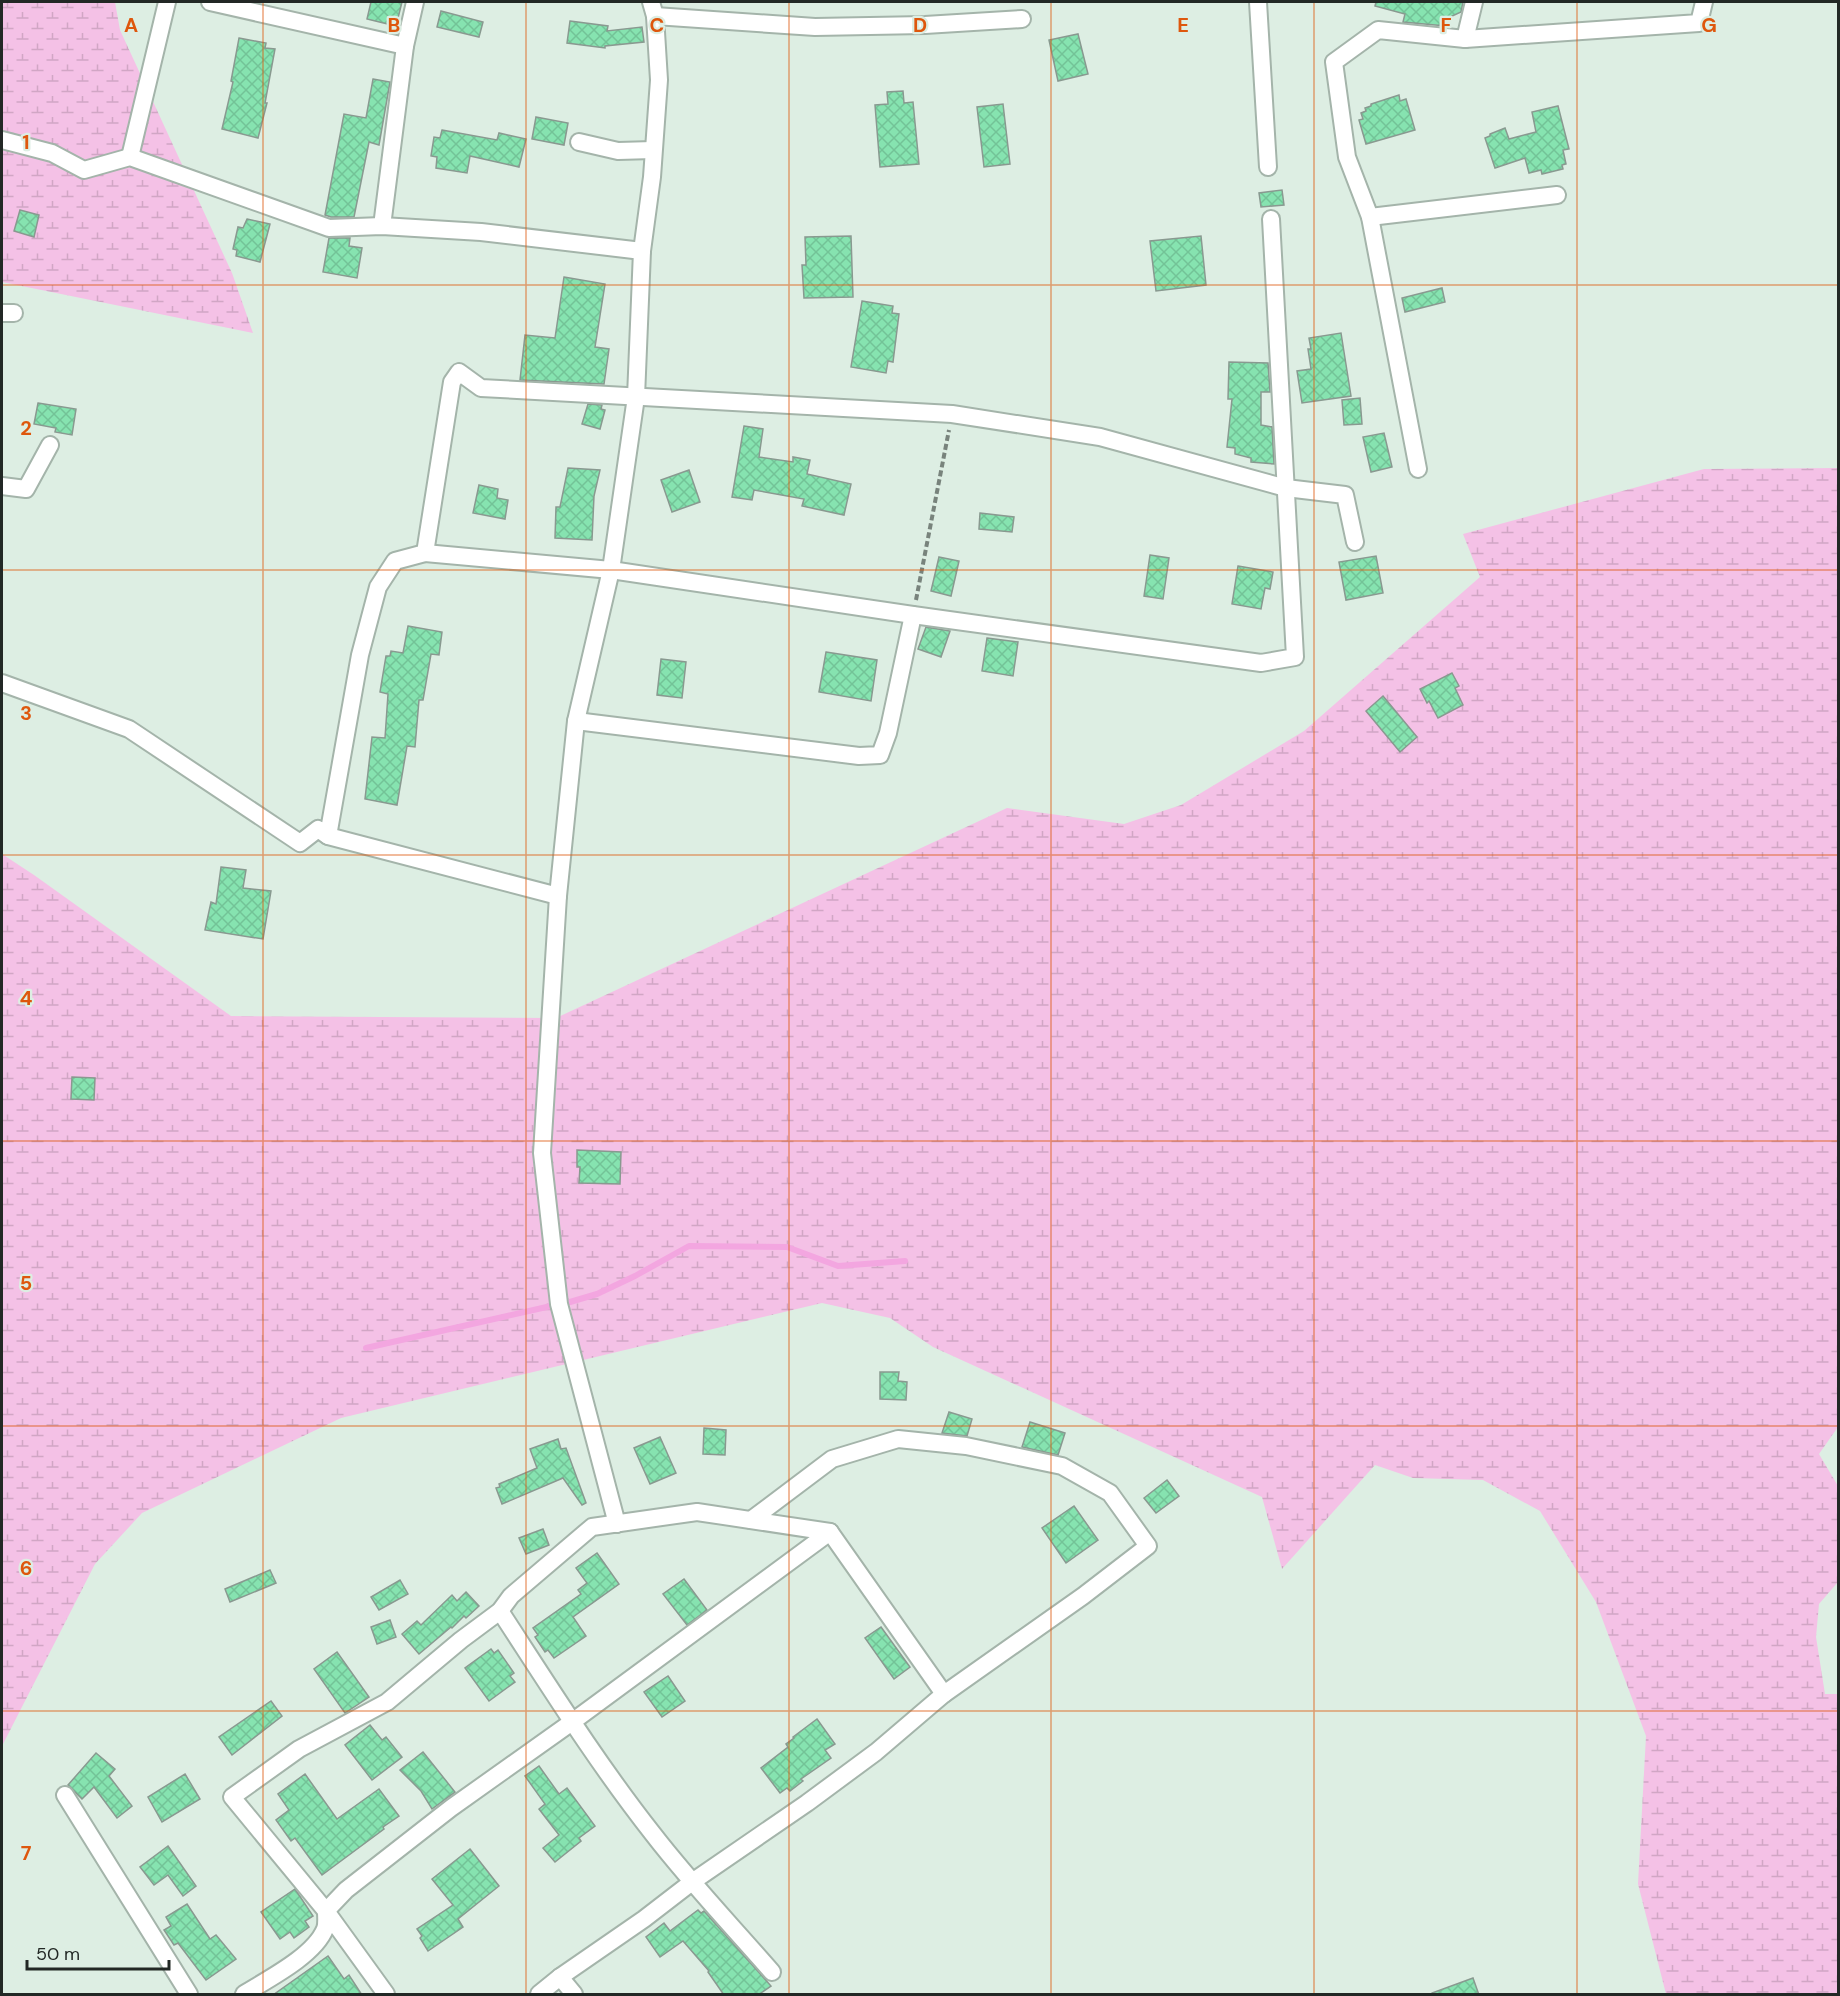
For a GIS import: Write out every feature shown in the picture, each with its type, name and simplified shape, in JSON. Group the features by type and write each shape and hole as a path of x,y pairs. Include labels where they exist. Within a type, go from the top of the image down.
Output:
{"street":[{"path":"130,157 167,2"},
{"path":"210,2 405,46"},
{"path":"382,226 405,46 415,2"},
{"path":"1258,2 1268,167"},
{"path":"1465,39 1474,2"},
{"path":"1418,469 1371,217 1347,157 1334,62 1377,30 1465,39 1699,23 1704,2"},
{"path":"617,1524 559,1304 542,1153 558,896 576,721 611,570 636,397 642,251 654,150 659,80 653,9 815,27 1022,20"},
{"path":"2,140 52,153 84,170 130,157 329,228 382,226 481,232 642,251"},
{"path":"579,142 618,151 654,150"},
{"path":"1371,217 1557,195"},
{"path":"328,836 360,655 378,587 395,561 425,553 611,570 1261,663 1295,657 1271,219"},
{"path":"425,553 452,382 459,372 481,388 952,414 1100,437 1286,488 1345,495 1355,542"},
{"path":"2,486 26,489 50,445"},
{"path":"576,721 859,756 880,755 888,733 913,615"},
{"path":"2,683 129,729 300,843 318,829 328,836 558,896"},
{"path":"538,1995 692,1882 841,1778 876,1752 944,1694 1083,1596 1148,1546 1110,1492 1062,1466 966,1446 898,1439 832,1459 751,1520"},
{"path":"386,1995 326,1911 232,1797 299,1749 387,1702 453,1646 500,1611 511,1596 592,1527 697,1512 830,1532 944,1694"},
{"path":"244,1995 305,1954 321,1937 326,1926 326,1911 346,1890 451,1808 830,1532"},
{"path":"500,1611 572,1722 652,1833 772,1972"},
{"path":"65,1795 189,1995"},
{"path":"560,1977 574,1995"}],"path":[{"path":"913,615 952,414"}],"green space":[{"path":"2,2 115,2 120,30 232,273 253,333 2,282"},
{"path":"1838,468 1838,1427 1819,1454 1838,1486 1838,1582 1819,1604 1816,1637 1825,1694 1838,1694 1838,1994 1666,1994 1638,1884 1646,1736 1596,1602 1540,1511 1483,1480 1413,1478 1375,1465 1282,1569 1262,1497 933,1347 890,1318 822,1303 341,1418 142,1513 95,1564 2,1746 2,854 231,1016 556,1018 1007,808 1124,824 1181,805 1304,731 1480,577 1463,534 1704,469"}],"building":[{"path":"371,2 402,2 396,26 367,19"},
{"path":"1376,2 1463,2 1461,12 1452,16 1446,26 1403,22 1405,14 1375,6"},
{"path":"441,11 483,22 479,37 437,27"},
{"path":"570,21 608,26 607,31 642,27 644,42 605,46 605,48 567,43"},
{"path":"1078,34 1088,74 1058,81 1049,40"},
{"path":"239,38 266,43 265,48 275,49 265,103 267,103 258,138 222,129 233,82 231,81"},
{"path":"373,79 390,82 379,145 369,142 354,217 331,217 325,215 344,114 366,118"},
{"path":"903,91 904,103 913,102 919,164 880,167 875,105 888,104 887,92"},
{"path":"1399,95 1400,101 1406,99 1415,130 1366,144 1359,120 1363,119 1361,113 1366,111 1365,108 1371,104"},
{"path":"1003,104 1010,164 984,167 977,107"},
{"path":"1558,106 1569,149 1563,150 1566,164 1562,165 1563,169 1542,174 1541,170 1529,173 1525,158 1495,168 1485,138 1505,128 1509,139 1536,132 1532,112"},
{"path":"536,117 568,123 564,145 532,139"},
{"path":"442,130 497,140 499,133 526,139 519,167 470,156 467,173 436,168 437,157 431,156 434,137 440,138"},
{"path":"1282,190 1284,205 1261,207 1259,193"},
{"path":"20,210 39,215 34,237 14,231"},
{"path":"247,219 270,224 260,262 236,256 237,250 233,249 238,227 243,228"},
{"path":"851,236 853,297 804,298 802,265 806,265 805,237"},
{"path":"1201,236 1206,285 1156,291 1150,241"},
{"path":"329,238 350,238 349,246 362,248 357,278 323,272"},
{"path":"564,277 605,284 595,347 609,349 604,384 520,380 525,335 555,338"},
{"path":"1442,288 1445,302 1405,312 1402,298"},
{"path":"862,301 893,306 892,313 899,314 893,362 888,361 886,373 851,367"},
{"path":"1341,333 1351,396 1302,403 1297,371 1311,369 1309,338"},
{"path":"1229,362 1268,363 1270,392 1261,392 1261,425 1272,427 1274,464 1251,462 1251,458 1235,454 1235,448 1227,447 1232,399 1228,399"},
{"path":"1360,398 1362,424 1344,425 1342,400"},
{"path":"38,403 76,409 72,435 55,432 56,428 34,424"},
{"path":"588,404 602,405 601,409 605,410 600,429 582,424"},
{"path":"744,426 763,429 759,457 793,462 793,457 810,460 807,474 851,484 844,515 802,506 804,499 754,490 752,500 732,497"},
{"path":"1384,433 1392,467 1371,472 1363,437"},
{"path":"568,468 600,470 594,496 592,540 555,538 556,507 560,507"},
{"path":"689,470 700,502 672,512 661,480"},
{"path":"479,485 498,489 497,498 508,500 505,519 473,513"},
{"path":"980,513 1014,517 1012,532 979,529"},
{"path":"1150,555 1169,558 1163,599 1144,596"},
{"path":"1376,556 1383,593 1346,600 1339,562"},
{"path":"939,557 959,561 951,596 931,591"},
{"path":"1238,566 1273,572 1270,589 1265,588 1261,609 1232,604"},
{"path":"408,626 442,632 439,655 431,654 423,700 419,700 415,747 407,746 397,805 365,799 372,737 385,738 388,694 380,692 386,656 390,656 391,651 403,653"},
{"path":"926,627 950,631 941,657 918,649"},
{"path":"987,638 1018,642 1013,676 982,671"},
{"path":"826,652 877,660 871,701 819,692"},
{"path":"661,659 686,662 682,698 657,695"},
{"path":"1452,673 1459,686 1455,688 1463,705 1438,718 1420,689"},
{"path":"1383,696 1417,737 1400,752 1366,711"},
{"path":"221,867 246,870 243,888 271,891 263,939 205,930 211,902 216,904"},
{"path":"72,1077 95,1078 94,1100 71,1099"},
{"path":"577,1150 621,1152 620,1184 579,1183 580,1167 577,1167"},
{"path":"880,1372 899,1372 898,1381 907,1382 906,1400 880,1399"},
{"path":"949,1412 972,1419 967,1436 942,1433"},
{"path":"1030,1422 1065,1433 1058,1455 1022,1447"},
{"path":"704,1428 726,1430 725,1455 703,1454"},
{"path":"660,1437 676,1473 650,1484 634,1448"},
{"path":"558,1439 561,1449 566,1448 586,1503 582,1505 563,1478 502,1504 496,1488 500,1487 499,1484 537,1468 530,1449"},
{"path":"1167,1480 1179,1496 1156,1513 1144,1498"},
{"path":"1074,1506 1098,1540 1066,1563 1042,1528"},
{"path":"543,1529 549,1545 526,1554 519,1538"},
{"path":"597,1553 619,1584 573,1617 586,1636 554,1658 548,1650 545,1652 535,1637 538,1635 533,1628 581,1594 578,1590 587,1583 576,1568"},
{"path":"270,1570 276,1583 230,1602 225,1589"},
{"path":"684,1579 707,1610 687,1625 663,1594"},
{"path":"400,1580 408,1594 379,1610 371,1597"},
{"path":"466,1592 479,1606 419,1654 402,1634 417,1621 421,1625 452,1595 457,1601"},
{"path":"390,1620 396,1637 377,1644 371,1627"},
{"path":"881,1627 910,1667 894,1679 865,1638"},
{"path":"491,1649 494,1653 498,1650 514,1673 510,1676 515,1682 489,1701 465,1668"},
{"path":"337,1652 369,1697 345,1713 314,1669"},
{"path":"668,1676 685,1701 662,1717 644,1692"},
{"path":"271,1701 282,1716 232,1755 219,1737"},
{"path":"817,1719 835,1744 825,1750 831,1758 801,1779 803,1781 790,1791 787,1788 780,1793 761,1768 788,1747 786,1744 793,1737"},
{"path":"370,1725 382,1740 386,1737 402,1757 372,1780 345,1745"},
{"path":"423,1752 455,1792 432,1809 421,1791 400,1770"},
{"path":"96,1753 115,1769 109,1776 132,1806 117,1818 94,1787 82,1799 68,1785"},
{"path":"539,1766 559,1794 567,1788 595,1826 555,1862 543,1848 559,1835 539,1809 545,1804 525,1776"},
{"path":"185,1774 200,1799 162,1822 148,1797"},
{"path":"305,1774 337,1819 379,1789 399,1816 322,1875 295,1838 291,1841 276,1820 289,1810 278,1794"},
{"path":"168,1846 196,1886 183,1896 168,1875 154,1885 140,1867"},
{"path":"470,1849 499,1886 458,1919 463,1927 428,1951 417,1929 453,1905 432,1879"},
{"path":"295,1889 313,1916 305,1921 309,1927 294,1938 290,1932 280,1939 261,1912"},
{"path":"187,1904 210,1939 216,1935 236,1959 206,1980 178,1943 174,1945 164,1930 171,1926 166,1917"},
{"path":"698,1910 701,1913 704,1911 771,1986 758,1995 724,1995 709,1971 683,1941 660,1957 646,1937 664,1923 670,1931"},
{"path":"328,1956 344,1979 349,1975 362,1995 273,1995"},
{"path":"1473,1978 1479,1995 1432,1995 1432,1993"}],"waterway":[{"path":"570,1302 597,1294 689,1246 787,1247 838,1266 905,1261"},
{"path":"366,1348 551,1306"}]}
